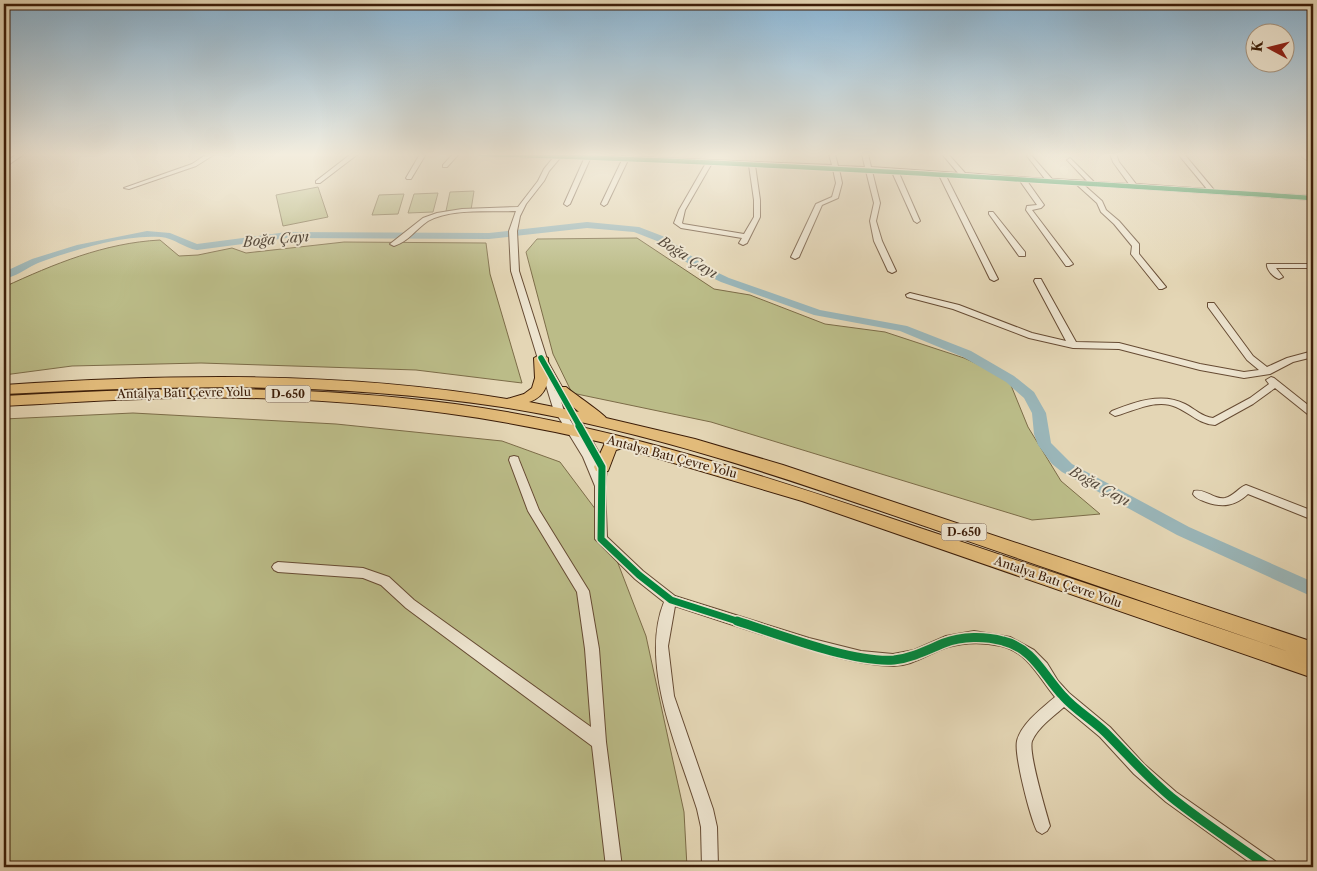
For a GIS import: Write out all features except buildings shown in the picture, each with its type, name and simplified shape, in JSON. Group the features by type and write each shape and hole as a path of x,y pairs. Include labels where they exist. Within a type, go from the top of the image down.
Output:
{"highway":[{"path":"506,404 521,400 539,390 543,383 541,358"},
{"name":"Antalya Batı Çevre Yolu","path":"4,390 160,380 288,382 358,386 506,404 571,423 625,442 777,486 1313,669"},
{"path":"560,390 579,406 611,424"},
{"name":"Antalya Batı Çevre Yolu","path":"4,401 146,392 279,393 347,397 571,423 611,424 723,452 783,471 1313,651"},
{"path":"602,467 611,446 625,442"}],"street":[{"path":"531,195 520,209 513,235 516,271 541,358 588,457 600,488"},
{"path":"567,204 571,195"},
{"path":"604,204 608,195"},
{"path":"691,195 679,216 678,223 681,226 744,241 757,217 756,195"},
{"path":"794,256 819,204 835,198 836,195"},
{"path":"875,195 877,203 873,222 878,241 892,271"},
{"path":"905,195 917,221"},
{"path":"952,195 994,279"},
{"path":"1033,195 1041,205 1039,207 1029,207 1029,210 1069,264"},
{"path":"1091,195 1100,202 1103,211 1111,216 1121,231 1136,246 1135,254 1162,287"},
{"path":"1270,195 1313,198"},
{"path":"394,244 407,236 427,218 440,214 520,209"},
{"path":"991,213 1022,254"},
{"path":"1279,277 1270,266 1313,266"},
{"path":"1038,281 1073,345"},
{"path":"910,295 956,306 1030,335 1073,345 1120,346 1200,367 1244,374 1264,373 1290,360 1313,354"},
{"path":"1211,305 1245,353 1276,384 1313,414"},
{"path":"541,358 560,390 571,423 602,467 600,488 601,539 639,575 671,600 809,644 861,657 893,660 915,656 946,642 974,637 1005,641 1029,654 1042,667 1064,698 1106,732 1139,769 1172,797 1269,867"},
{"path":"1114,413 1154,402 1167,401 1182,406 1201,420 1215,422 1240,406 1251,402 1264,389 1276,384"},
{"path":"514,460 534,511 583,591 592,649 599,742 614,867"},
{"path":"1198,494 1221,502 1232,502 1246,489 1313,516"},
{"path":"278,567 363,573 385,580 410,604 599,742"},
{"path":"671,600 667,610 662,646 667,696 705,809 709,827 710,867"},
{"path":"1042,826 1028,773 1024,742 1036,724 1064,698"}],"green space":[{"path":"276,195 321,195 328,217 283,226"},
{"path":"379,195 404,195 398,214 372,215"},
{"path":"414,195 438,195 433,212 408,213"},
{"path":"449,195 473,195 471,210 446,211"},
{"path":"637,238 714,289 750,295 825,324 885,332 964,358 1008,378 1028,427 1061,481 1100,514 1032,520 711,422 572,393 553,354 526,252 537,239"},
{"path":"160,240 179,256 198,255 232,248 246,253 344,242 486,243 490,274 522,383 416,370 201,363 72,366 4,375 4,287 42,270 99,250 119,245"},
{"path":"133,413 336,424 502,441 560,462 599,514 646,636 684,812 687,867 4,867 4,419"}],"waterway":[{"name":"Boğa Çayı","path":"4,276 35,261 80,247 147,234 171,236 187,245 197,247 287,235 489,236 587,225 636,229 661,239 704,270 725,280 818,313 903,328 967,354 1010,379 1029,395 1039,413 1041,434 1045,445 1057,460 1067,468 1183,531 1313,590"}],"cycle path":[{"path":"1262,195 1313,198"},
{"path":"541,358 602,467 600,487 601,539 639,575 671,600 809,644 861,657 893,660 915,656 946,642 974,637 1005,641 1029,654 1042,667 1064,698 1105,732 1139,769 1171,797 1269,867"}]}
